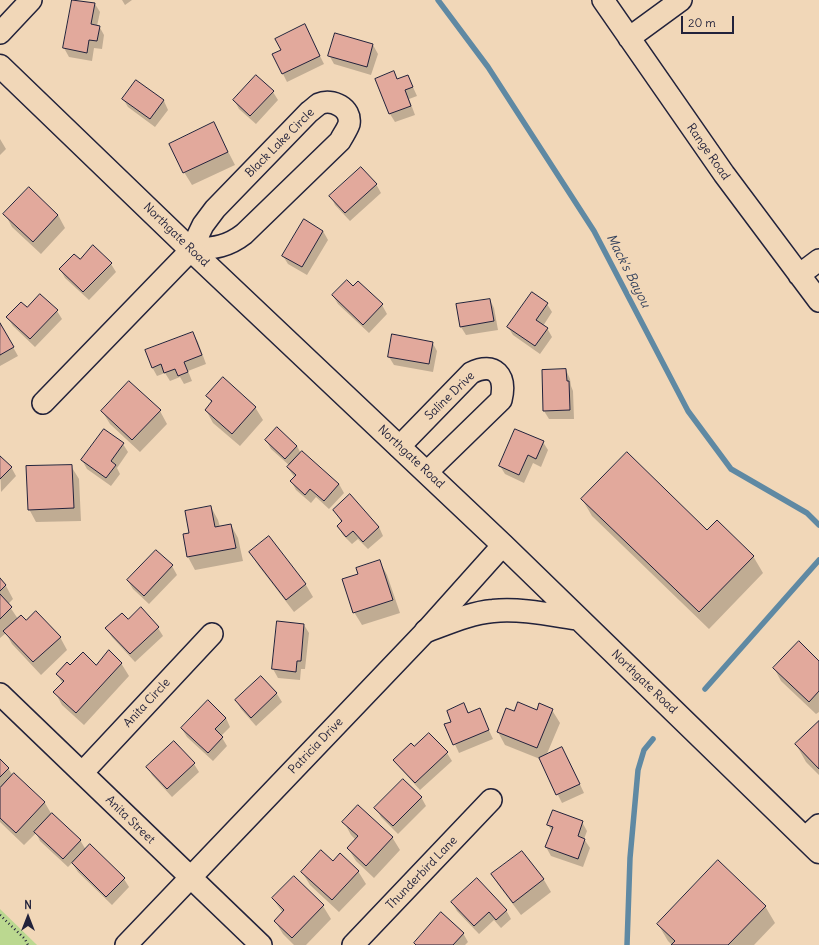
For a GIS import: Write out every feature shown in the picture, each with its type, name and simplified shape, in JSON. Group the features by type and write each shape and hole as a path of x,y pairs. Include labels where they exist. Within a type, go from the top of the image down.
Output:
{"main road":[{"name":"Northgate Road","path":"0,66 191,250 427,472 578,619 814,838"},
{"path":"426,631 466,616 494,611 528,612 578,619"}],"street":[{"path":"0,33 31,0"},
{"name":"Range Road","path":"603,0 724,174 819,301"},
{"path":"629,38 678,1"},
{"name":"Black Lake Circle","path":"43,403 191,250 203,225 215,209 309,112 319,104 330,102 340,104 347,112 349,123 346,132 340,141 235,242 220,247 191,250"},
{"path":"799,275 819,260"},
{"name":"Saline Drive","path":"399,447 471,373 480,368 489,368 498,373 503,382 504,390 501,400 427,472"},
{"name":"Patricia Drive","path":"126,945 426,631 503,545"},
{"name":"Anita Circle","path":"82,773 212,634"},
{"name":"Anita Street","path":"0,694 261,945"},
{"name":"Thunderbird Lane","path":"353,945 491,800"}],"path":[{"path":"0,914 25,939 28,945"}],"green space":[{"path":"0,909 37,945 0,945"}],"building":[{"path":"72,0 95,3 91,24 100,26 97,41 89,40 87,53 63,48"},
{"path":"305,24 320,56 282,74 272,54 281,50 275,39"},
{"path":"335,33 373,44 367,67 328,56"},
{"path":"394,71 397,79 408,75 413,87 405,90 411,106 389,114 375,79"},
{"path":"256,75 274,91 250,116 233,100"},
{"path":"136,80 164,100 150,119 122,99"},
{"path":"214,122 228,152 183,173 169,144"},
{"path":"361,167 377,184 345,213 329,196"},
{"path":"29,187 58,215 33,242 3,214"},
{"path":"304,219 323,231 302,267 282,256"},
{"path":"93,245 112,263 83,292 59,269 74,254 80,259"},
{"path":"347,280 353,286 358,281 383,304 363,325 332,295"},
{"path":"532,292 548,303 536,320 548,328 535,346 507,327"},
{"path":"40,294 58,310 30,339 6,317 21,302 27,307"},
{"path":"490,299 494,321 460,327 456,304"},
{"path":"0,323 14,347 0,355"},
{"path":"193,332 202,355 184,362 188,372 178,376 175,369 164,373 161,364 152,368 145,350"},
{"path":"392,334 433,342 429,364 388,357"},
{"path":"566,369 567,381 569,381 570,410 543,411 542,370"},
{"path":"223,377 256,407 232,434 205,410 212,401 206,396"},
{"path":"129,381 161,410 132,440 101,411"},
{"path":"277,427 297,446 285,459 265,440"},
{"path":"104,429 124,443 111,461 116,465 106,478 81,460"},
{"path":"515,429 544,441 536,459 528,455 519,475 499,466"},
{"path":"302,451 339,484 324,501 310,489 305,495 290,481 296,475 287,467"},
{"path":"627,452 707,530 717,520 754,556 699,612 581,499"},
{"path":"0,456 12,467 0,479"},
{"path":"72,465 74,508 28,510 26,466"},
{"path":"350,494 379,527 363,542 353,531 346,537 337,526 342,521 333,510"},
{"path":"211,506 215,527 231,524 236,548 187,557 183,534 189,533 185,511"},
{"path":"269,536 306,584 286,600 249,552"},
{"path":"156,550 173,565 144,596 127,580"},
{"path":"380,560 393,600 353,613 342,579 358,574 356,568"},
{"path":"0,578 6,585 0,591"},
{"path":"0,594 12,607 0,619"},
{"path":"141,607 159,627 130,654 105,628 122,613 128,619"},
{"path":"36,611 61,637 33,662 3,631 21,615 26,620"},
{"path":"277,621 304,624 301,661 297,661 296,672 272,669"},
{"path":"799,641 819,661 819,691 809,702 773,668"},
{"path":"109,650 122,663 76,713 53,692 64,681 56,674 67,662 70,665 83,652 96,665"},
{"path":"261,676 277,693 251,718 235,700"},
{"path":"208,700 226,718 215,729 223,737 208,753 181,728"},
{"path":"518,702 537,710 539,703 553,709 537,748 497,732 506,708 514,711"},
{"path":"464,703 468,713 480,708 489,730 453,745 444,724 451,722 447,711"},
{"path":"819,721 819,769 795,744"},
{"path":"429,733 448,752 415,783 393,760 411,743 414,746"},
{"path":"174,741 195,763 167,789 146,767"},
{"path":"562,747 580,784 556,795 539,758"},
{"path":"0,759 9,768 0,777"},
{"path":"14,773 45,802 16,833 0,818 0,788"},
{"path":"403,779 422,797 393,826 374,808"},
{"path":"358,805 393,837 366,866 347,848 358,836 342,822"},
{"path":"553,810 583,821 578,836 585,839 578,859 545,847 553,827 547,825"},
{"path":"52,813 81,840 63,859 34,832"},
{"path":"90,844 125,878 106,897 72,863"},
{"path":"321,850 333,861 340,853 359,871 332,900 301,872"},
{"path":"522,851 544,879 513,903 491,874"},
{"path":"718,860 766,906 728,945 671,945 675,941 657,924"},
{"path":"294,876 324,905 292,938 274,921 284,910 272,898"},
{"path":"477,878 507,910 496,920 489,912 474,926 451,902"},
{"path":"441,912 464,933 453,945 416,945 414,943"}],"waterway":[{"name":"Mack's Bayou","path":"438,0 488,67 594,231 688,411 731,469 807,513 819,525"},
{"path":"705,689 819,560"},
{"path":"627,945 630,858 638,770 644,750 653,739"}]}
